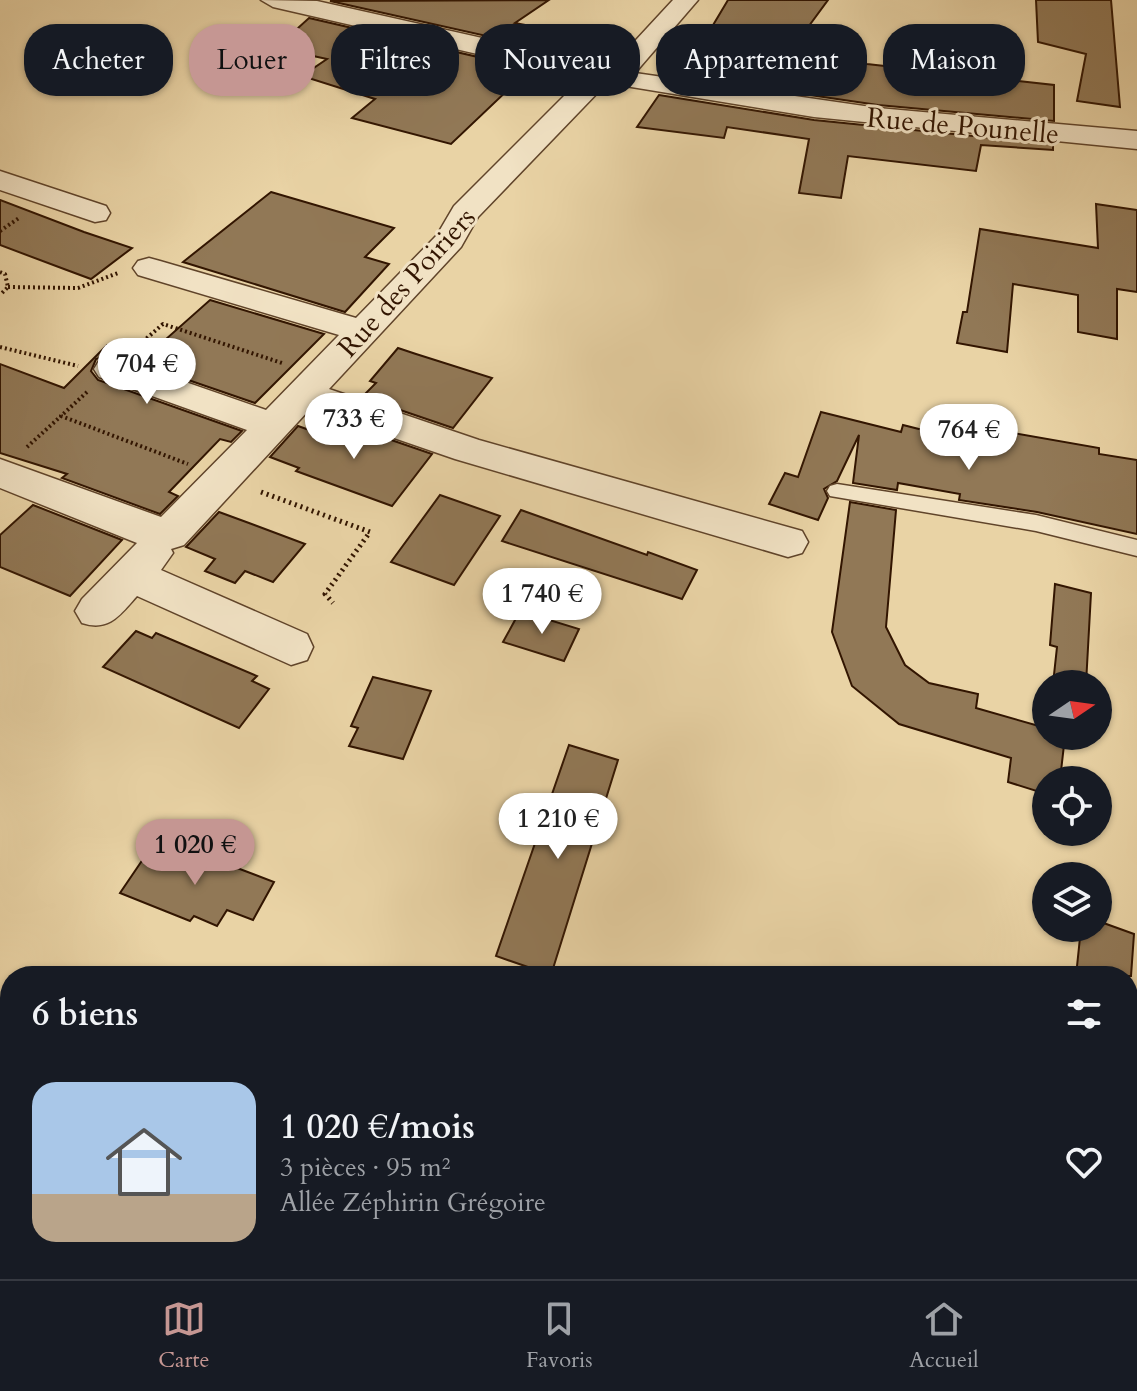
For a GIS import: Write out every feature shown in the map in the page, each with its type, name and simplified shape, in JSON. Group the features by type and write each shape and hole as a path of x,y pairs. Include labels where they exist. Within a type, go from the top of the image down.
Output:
{"street":[{"name":"Rue de Pounelle","path":"273,0 475,45"},
{"name":"Rue des Poiriers","path":"640,45 686,0"},
{"name":"Rue de Pounelle","path":"640,80 910,122 1137,140"},
{"name":"Rue des Poiriers","path":"97,611 450,240 465,213 587,96"},
{"path":"0,180 95,213"},
{"path":"149,268 364,331"},
{"path":"97,368 274,426"},
{"path":"305,394 468,450 788,542"},
{"path":"10,463 145,530 170,534"},
{"path":"131,575 291,647"}],"lane":[{"path":"837,491 1036,523 1137,548"}],"path":[{"path":"0,295 8,287 48,290 89,288 125,269 149,268"},
{"path":"0,272 5,274 8,287"},
{"path":"0,347 13,353 97,368"},
{"path":"10,463 61,416"}],"building":[{"path":"549,0 515,23 520,24 475,24 475,33 459,30 459,24 433,24 330,1"},
{"path":"728,0 828,0 810,24 714,24"},
{"path":"1036,0 1111,0 1120,107 1077,101 1086,54 1038,42"},
{"path":"309,18 335,24 331,24 331,85 315,80 315,67 327,59 315,56 315,24 302,24"},
{"path":"459,53 475,56 475,96 502,96 451,144 352,118 375,99 365,96 459,96"},
{"path":"867,64 883,66 883,96 1025,96 1025,82 1054,85 1054,121 878,105 816,96 867,96"},
{"path":"658,96 665,96 814,120 1053,144 1053,150 981,145 976,171 848,156 841,198 799,193 809,139 727,127 724,138 637,127"},
{"path":"271,192 394,228 365,257 389,264 345,312 183,262"},
{"path":"0,200 132,248 91,279 0,245"},
{"path":"1096,204 1137,210 1137,292 1117,289 1117,339 1078,332 1078,295 1013,284 1007,352 957,343 963,312 967,312 980,229 1098,248"},
{"path":"210,300 324,334 255,403 113,354 96,359 91,371 98,380 242,431 231,442 220,439 169,492 178,496 160,514 62,478 67,474 0,453 0,364 64,388 107,345 147,356"},
{"path":"398,348 492,378 453,428 362,397 376,383 370,381"},
{"path":"821,412 901,432 903,425 990,447 991,429 1099,448 1099,454 1137,460 1137,534 1037,512 959,500 960,494 898,483 897,490 853,483 859,435 837,481 824,489 828,498 818,520 769,504 785,473 798,477"},
{"path":"339,422 432,454 392,506 296,471 299,468 270,457 298,426 326,436"},
{"path":"440,495 500,516 454,585 391,562"},
{"path":"850,502 896,510 886,627 905,665 929,683 978,694 976,708 1032,724 1032,750 1063,750 1062,766 1032,766 1032,790 1008,782 1011,758 899,724 852,686 832,632"},
{"path":"33,505 122,540 70,596 0,567 0,535"},
{"path":"521,510 697,570 682,599 502,541"},
{"path":"219,512 305,544 273,582 245,571 235,583 205,571 215,559 186,547"},
{"path":"1055,584 1091,593 1087,670 1055,670 1057,647 1050,645"},
{"path":"520,611 579,629 564,661 503,642"},
{"path":"136,631 152,638 156,633 257,676 252,681 269,689 239,728 103,667"},
{"path":"373,677 431,691 403,759 349,746 358,728 351,726"},
{"path":"569,745 618,760 554,966 525,966 496,956"},
{"path":"154,843 221,869 224,863 274,882 253,920 227,910 217,926 194,916 190,921 120,893"},
{"path":"1112,926 1134,934 1132,966 1077,966 1080,942 1112,942"}]}
